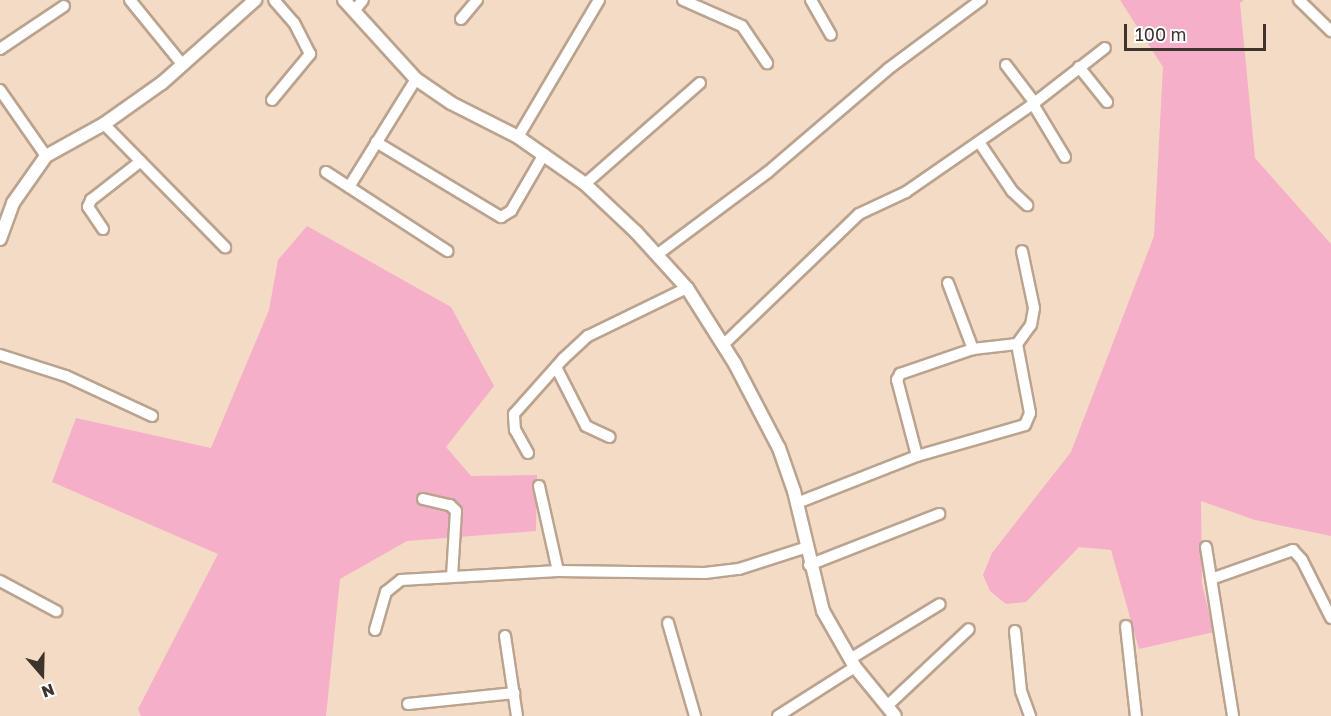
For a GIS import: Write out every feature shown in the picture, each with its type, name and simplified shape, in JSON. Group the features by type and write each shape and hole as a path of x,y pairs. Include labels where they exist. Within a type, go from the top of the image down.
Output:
{"street":[{"path":"130,0 182,64"},
{"path":"272,100 310,54 294,23 274,0"},
{"path":"344,0 416,79 451,103 518,137 585,184 658,254 687,288 723,345 779,448 796,503 809,565 823,611 853,663 896,716"},
{"path":"354,11 363,0"},
{"path":"461,19 477,0"},
{"path":"518,137 599,0"},
{"path":"683,0 742,26 767,63"},
{"path":"811,0 831,35"},
{"path":"658,254 768,172 888,69 981,0"},
{"path":"1299,0 1331,32"},
{"path":"0,239 13,203 46,156 104,124 162,83 251,1"},
{"path":"0,49 63,6"},
{"path":"723,345 859,214 906,192 1034,103 1105,48"},
{"path":"1006,65 1034,103 1065,157"},
{"path":"1079,68 1107,102"},
{"path":"349,187 416,79"},
{"path":"585,184 700,83"},
{"path":"0,90 46,156"},
{"path":"104,124 225,247"},
{"path":"376,142 501,217 511,211 544,154"},
{"path":"979,142 1012,191 1027,206"},
{"path":"103,229 88,207 92,200 141,162"},
{"path":"326,172 447,250"},
{"path":"796,503 917,456 1029,420 1017,344 1031,324 1034,308 1023,251"},
{"path":"948,283 973,349"},
{"path":"528,453 515,430 514,414 556,369 588,336 687,288"},
{"path":"917,456 897,380 907,371 973,349 1017,344"},
{"path":"0,355 66,376 153,416"},
{"path":"556,369 586,426 610,437"},
{"path":"539,486 558,571"},
{"path":"423,499 450,505 456,511 452,576"},
{"path":"809,565 939,514"},
{"path":"375,630 386,592 401,580 558,571 647,574 739,569 807,547"},
{"path":"1206,547 1214,578 1233,716"},
{"path":"1214,578 1293,550 1302,560 1331,618"},
{"path":"0,581 56,611"},
{"path":"783,715 853,663 940,604"},
{"path":"668,623 695,716"},
{"path":"1126,626 1136,716"},
{"path":"887,706 969,629"},
{"path":"1014,631 1021,691 1030,716"},
{"path":"505,636 517,716"},
{"path":"408,704 514,693"}],"shaded area":[{"path":"1120,0 1244,0 1240,3 1255,158 1331,244 1331,536 1255,520 1201,501 1202,584 1214,632 1139,649 1111,550 1079,547 1026,602 1006,604 990,591 983,575 992,553 1071,452 1154,236 1163,67"},
{"path":"307,226 451,307 494,386 446,447 471,476 537,475 536,531 407,541 340,579 326,716 141,716 138,709 218,554 52,482 76,418 211,448 269,310 278,260"}]}
